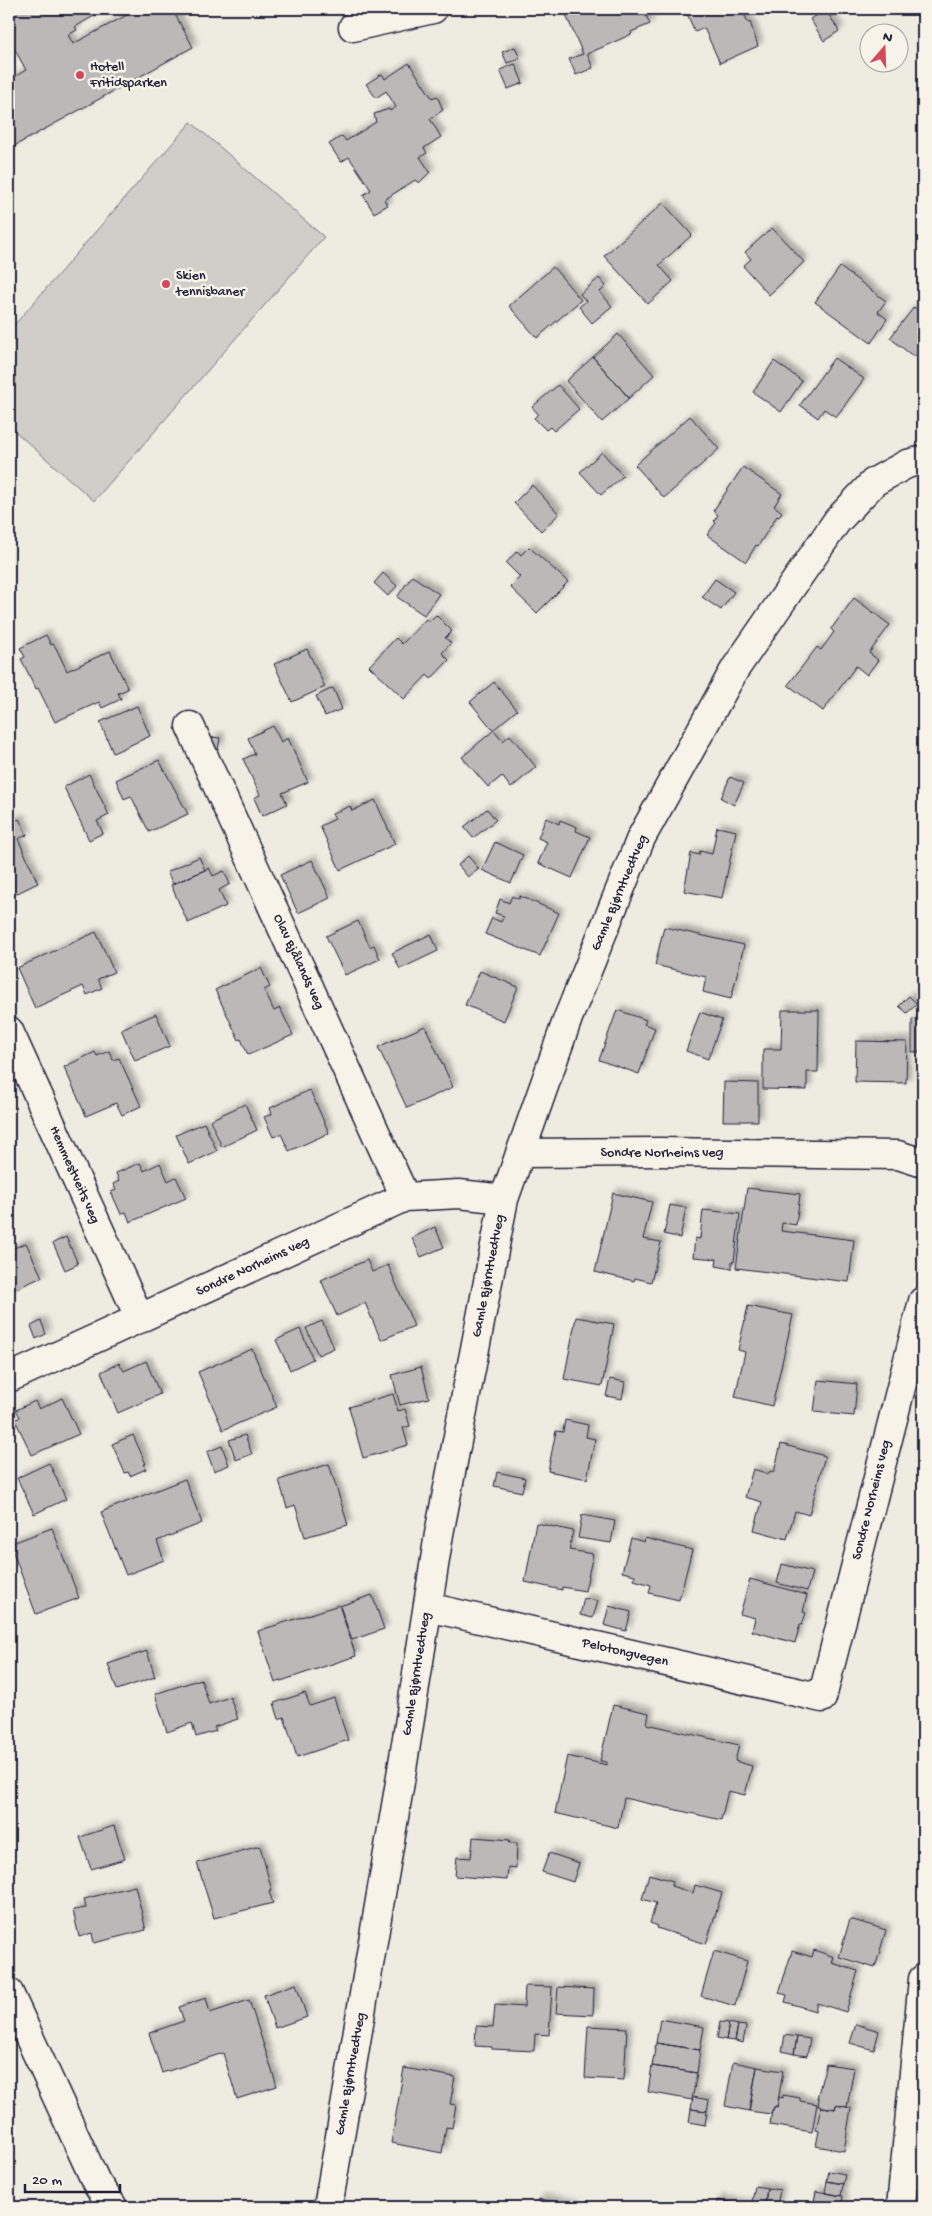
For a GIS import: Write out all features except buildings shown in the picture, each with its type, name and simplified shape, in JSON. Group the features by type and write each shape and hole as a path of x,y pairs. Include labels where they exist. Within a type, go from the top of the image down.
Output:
{"street":[{"path":"353,27 433,9"},
{"name":"Gamle Bjørntvedtveg","path":"328,2207 439,1534 504,1199 568,1018 641,838 735,669 837,521 874,482 907,464 923,460"},
{"name":"Olav Bjålands veg","path":"190,726 405,1197"},
{"name":"Hemmestveits veg","path":"9,1031 140,1319"},
{"name":"Sondre Norheims veg","path":"520,1153 659,1152 898,1155 923,1163"},
{"name":"Sondre Norheims veg","path":"9,1378 405,1197 459,1194 504,1199"},
{"name":"Sondre Norheims veg","path":"822,1698 923,1301"},
{"name":"Pelotongvegen","path":"428,1607 822,1698"},
{"path":"901,2207 923,1979"},
{"path":"9,1993 96,2182 113,2207"}],"shaded area":[{"name":"Skien tennisbaner","path":"191,122 324,237 94,501 9,426 9,331"}],"place":[{"name":"Hotell Fritidsparken","path":"80,75"},
{"name":"Skien tennisbaner","path":"166,284"}]}
